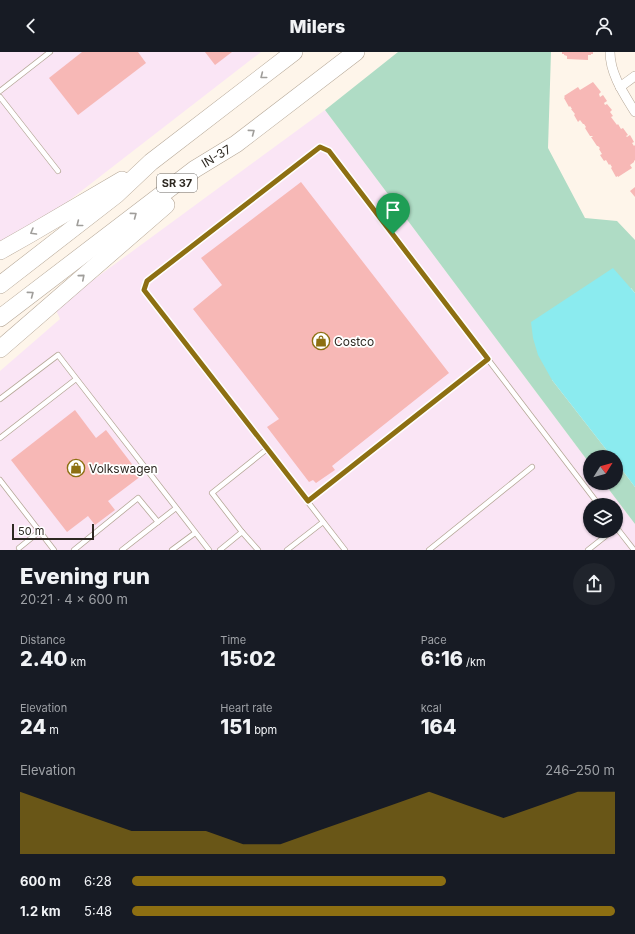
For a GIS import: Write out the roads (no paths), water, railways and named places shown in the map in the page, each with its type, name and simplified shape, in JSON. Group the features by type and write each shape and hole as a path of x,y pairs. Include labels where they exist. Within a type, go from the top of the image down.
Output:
{"highway":[{"name":"SR 37","path":"0,285 116,195 151,162 294,52"},
{"name":"IN-37","path":"0,318 195,169 236,144 356,52"},
{"path":"0,349 236,144"},
{"path":"0,251 151,162"}],"street":[{"path":"610,52 611,66 620,87 635,112"},
{"path":"620,87 635,76"}],"lane":[{"path":"0,91 50,52"},
{"path":"0,97 58,171"},
{"path":"345,550 144,290 147,281 320,147 329,151 594,498"},
{"path":"0,399 58,355 209,550"},
{"path":"308,501 488,359"},
{"path":"0,438 76,379"},
{"path":"258,550 242,532 212,492 267,449"},
{"path":"429,550 532,467"},
{"path":"0,480 54,550"},
{"path":"74,550 138,498 158,522"},
{"path":"122,550 176,508"},
{"path":"287,550 324,522"},
{"path":"19,549 40,531"},
{"path":"220,550 242,532"},
{"path":"172,550 195,533"},
{"path":"623,536 634,550"},
{"path":"588,550 603,538"}],"water":[{"path":"613,268 635,293 635,487 623,471 623,450 607,450 552,380 538,355 533,338 531,322"}],"place":[{"name":"Costco","path":"321,341"},
{"name":"Volkswagen","path":"76,468"}]}
